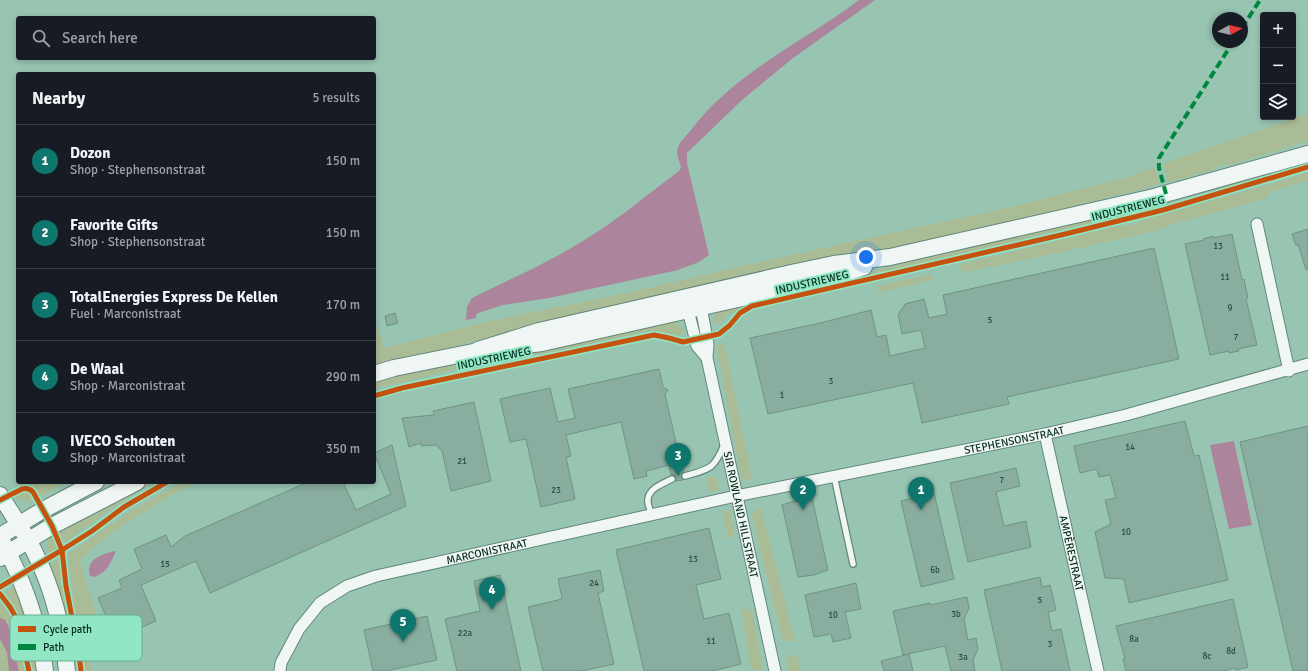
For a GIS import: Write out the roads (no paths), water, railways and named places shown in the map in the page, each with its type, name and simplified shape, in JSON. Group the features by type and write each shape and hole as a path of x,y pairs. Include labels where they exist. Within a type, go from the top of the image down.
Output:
{"main road":[{"name":"INDUSTRIEWEG","path":"376,373 394,368 478,350 540,331 835,277 890,257 1154,197 1308,154"},
{"path":"34,615 20,576 4,555 0,536 18,524 92,484"},
{"path":"4,555 52,526 133,484"},
{"path":"0,495 28,540 40,563 57,615"},
{"path":"42,661 44,671"},
{"path":"65,661 67,671"}],"street":[{"path":"1257,224 1289,371"},
{"name":"SIR ROWLAND HILLSTRAAT","path":"694,304 697,346 707,358 775,671"},
{"name":"STEPHENSONSTRAAT","path":"736,496 1045,434 1126,415 1289,371 1308,364"},
{"name":"AMPÈRESTRAAT","path":"1045,434 1098,671"},
{"name":"MARCONISTRAAT","path":"280,671 281,663 299,629 320,603 347,586 376,576 736,496"}],"lane":[{"path":"685,476 702,471 712,466 718,459 726,442"},
{"path":"834,476 854,564"},
{"path":"652,514 648,500 650,493 672,479"}],"place":[{"name":"TotalEnergies Express De Kellen","path":"678,476"},
{"name":"Favorite Gifts","path":"803,510"},
{"name":"Dozon","path":"921,510"},
{"name":"De Waal","path":"492,610"},
{"name":"IVECO Schouten","path":"403,642"}]}
